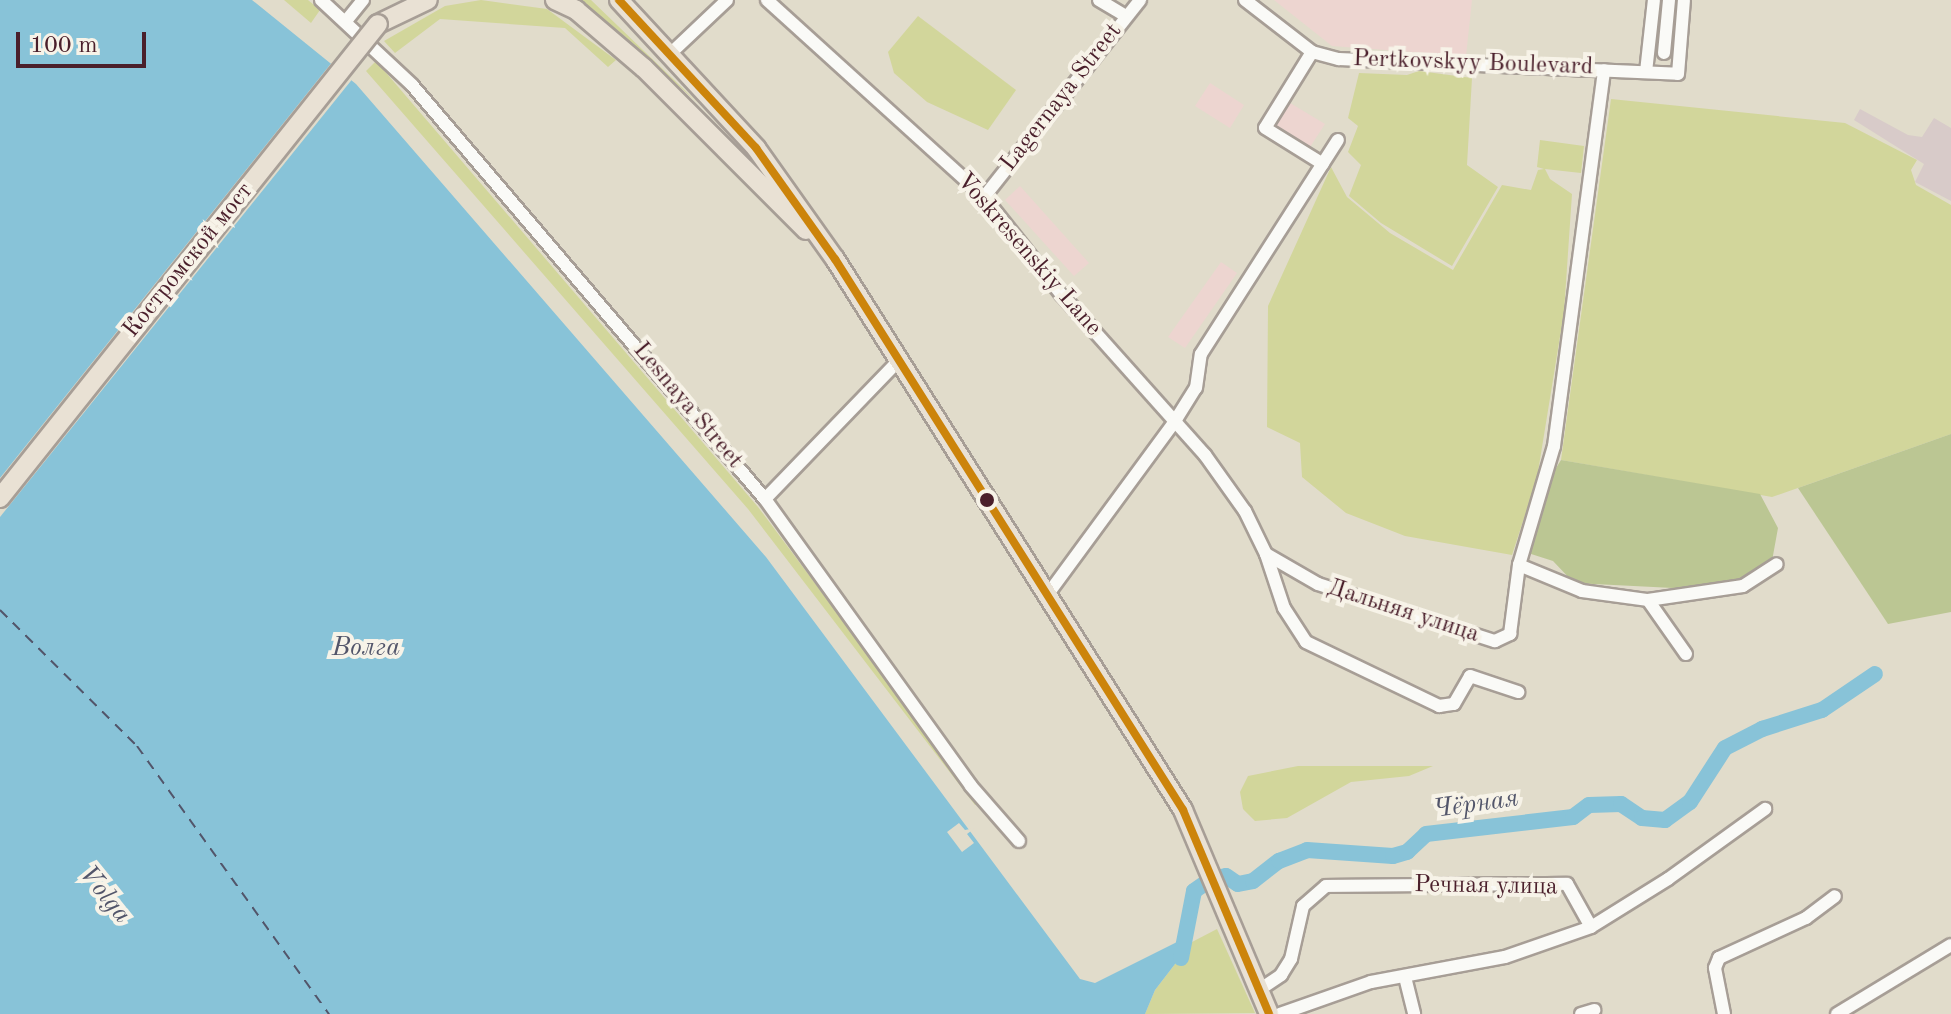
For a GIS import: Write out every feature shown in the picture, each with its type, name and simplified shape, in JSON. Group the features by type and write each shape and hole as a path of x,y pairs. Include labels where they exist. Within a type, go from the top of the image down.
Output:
{"highway":[{"name":"Костромской мост","path":"0,498 397,0"},
{"path":"378,24 428,0"},
{"path":"555,0 576,10 644,68 835,259"},
{"path":"619,0 756,148 835,259 1183,810 1259,990 1281,1013"}],"street":[{"name":"Lesnaya Street","path":"321,0 412,85 765,499 971,786 1019,841"},
{"path":"346,21 363,0"},
{"path":"671,53 727,0"},
{"name":"Voskresenskiy Lane","path":"767,0 984,197 1061,294 1175,421"},
{"path":"1099,0 1126,16"},
{"name":"Lagernaya Street","path":"984,197 1140,0"},
{"name":"Pertkovskyy Boulevard","path":"1245,0 1312,52 1339,59 1678,74 1684,0"},
{"path":"1646,72 1654,0"},
{"path":"1664,53 1669,0"},
{"path":"1312,52 1265,128 1323,164"},
{"name":"Дальняя улица","path":"1266,554 1318,584 1495,641 1510,634 1519,565 1554,446 1604,70"},
{"path":"1048,594 1175,421 1196,388 1201,354 1338,140"},
{"path":"765,499 899,360"},
{"path":"1175,421 1245,511 1266,554 1284,608 1306,642 1439,706 1454,704 1470,676 1518,692"},
{"path":"1519,565 1582,591 1648,600 1743,586 1777,564"},
{"path":"1648,600 1686,654"},
{"path":"1281,1013 1371,982 1505,957 1591,927 1765,809"},
{"name":"Речная улица","path":"1259,990 1281,975 1291,959 1303,906 1326,886 1567,884 1591,927"},
{"path":"1724,1014 1715,968 1719,958 1806,918 1835,896"},
{"path":"1837,1014 1856,1010 1951,945"},
{"path":"1405,977 1414,1014"}],"shaded area":[{"path":"1274,0 1472,0 1466,56 1332,46"},
{"path":"1210,83 1244,105 1230,128 1195,106"},
{"path":"1290,103 1325,124 1310,147 1276,125"},
{"path":"1860,109 1908,135 1922,137 1934,118 1951,128 1951,201 1915,182 1924,164 1854,120"},
{"path":"1020,186 1089,263 1074,276 1005,200"},
{"path":"1221,262 1237,273 1185,348 1168,337"}],"green space":[{"path":"284,0 308,0 320,10 311,23"},
{"path":"481,0 547,9 616,60 608,67 565,28 440,19 395,53 384,41 445,6"},
{"path":"577,0 591,0 699,104 591,8"},
{"path":"918,16 1016,90 988,130 927,102 894,73 888,52"},
{"path":"376,61 758,507 979,803 975,805 748,509 366,71"},
{"path":"1419,71 1472,78 1467,165 1498,187 1452,266 1381,223 1349,196 1361,165 1348,152 1358,126 1348,118 1359,73 1407,75"},
{"path":"1611,99 1845,123 1917,160 1911,170 1916,185 1951,205 1951,434 1772,497 1561,460"},
{"path":"1540,140 1584,146 1581,173 1545,169 1550,179 1572,194 1564,312 1537,478 1512,555 1405,536 1346,513 1302,477 1300,443 1267,427 1268,306 1331,167 1347,197 1390,233 1453,270 1502,185 1531,190 1538,170 1544,169 1537,167"},
{"path":"1951,434 1951,612 1888,624 1798,488"},
{"path":"1561,460 1760,494 1778,528 1772,561 1741,580 1693,589 1574,583 1553,561 1528,553 1548,481"},
{"path":"1298,766 1433,766 1409,776 1351,782 1287,818 1255,821 1243,809 1240,792 1248,776"},
{"path":"1217,929 1255,1013 1145,1014 1155,990 1192,942"}],"water":[{"name":"Волга","path":"0,0 252,0 356,84 766,557 1080,979 1095,983 1183,939 1192,942 1155,990 1145,1014 0,1014"}],"pier":[{"path":"333,61 354,77 0,517 0,478"},
{"path":"959,823 965,830 975,828 967,834 974,843 962,852 947,832"}],"waterway":[{"name":"Чёрная","path":"1181,958 1194,891 1210,880 1226,876 1238,884 1253,881 1279,861 1307,850 1393,856 1407,852 1426,834 1573,817 1589,805 1621,804 1642,818 1665,820 1690,802 1725,748 1762,729 1822,710 1875,674"}],"ferry route":[{"path":"0,610 137,746 329,1014"}],"transit line":[{"path":"619,0 756,148 835,259 1183,810 1269,1014"}],"water label":[{"name":"Volga","path":"104,895"}]}
